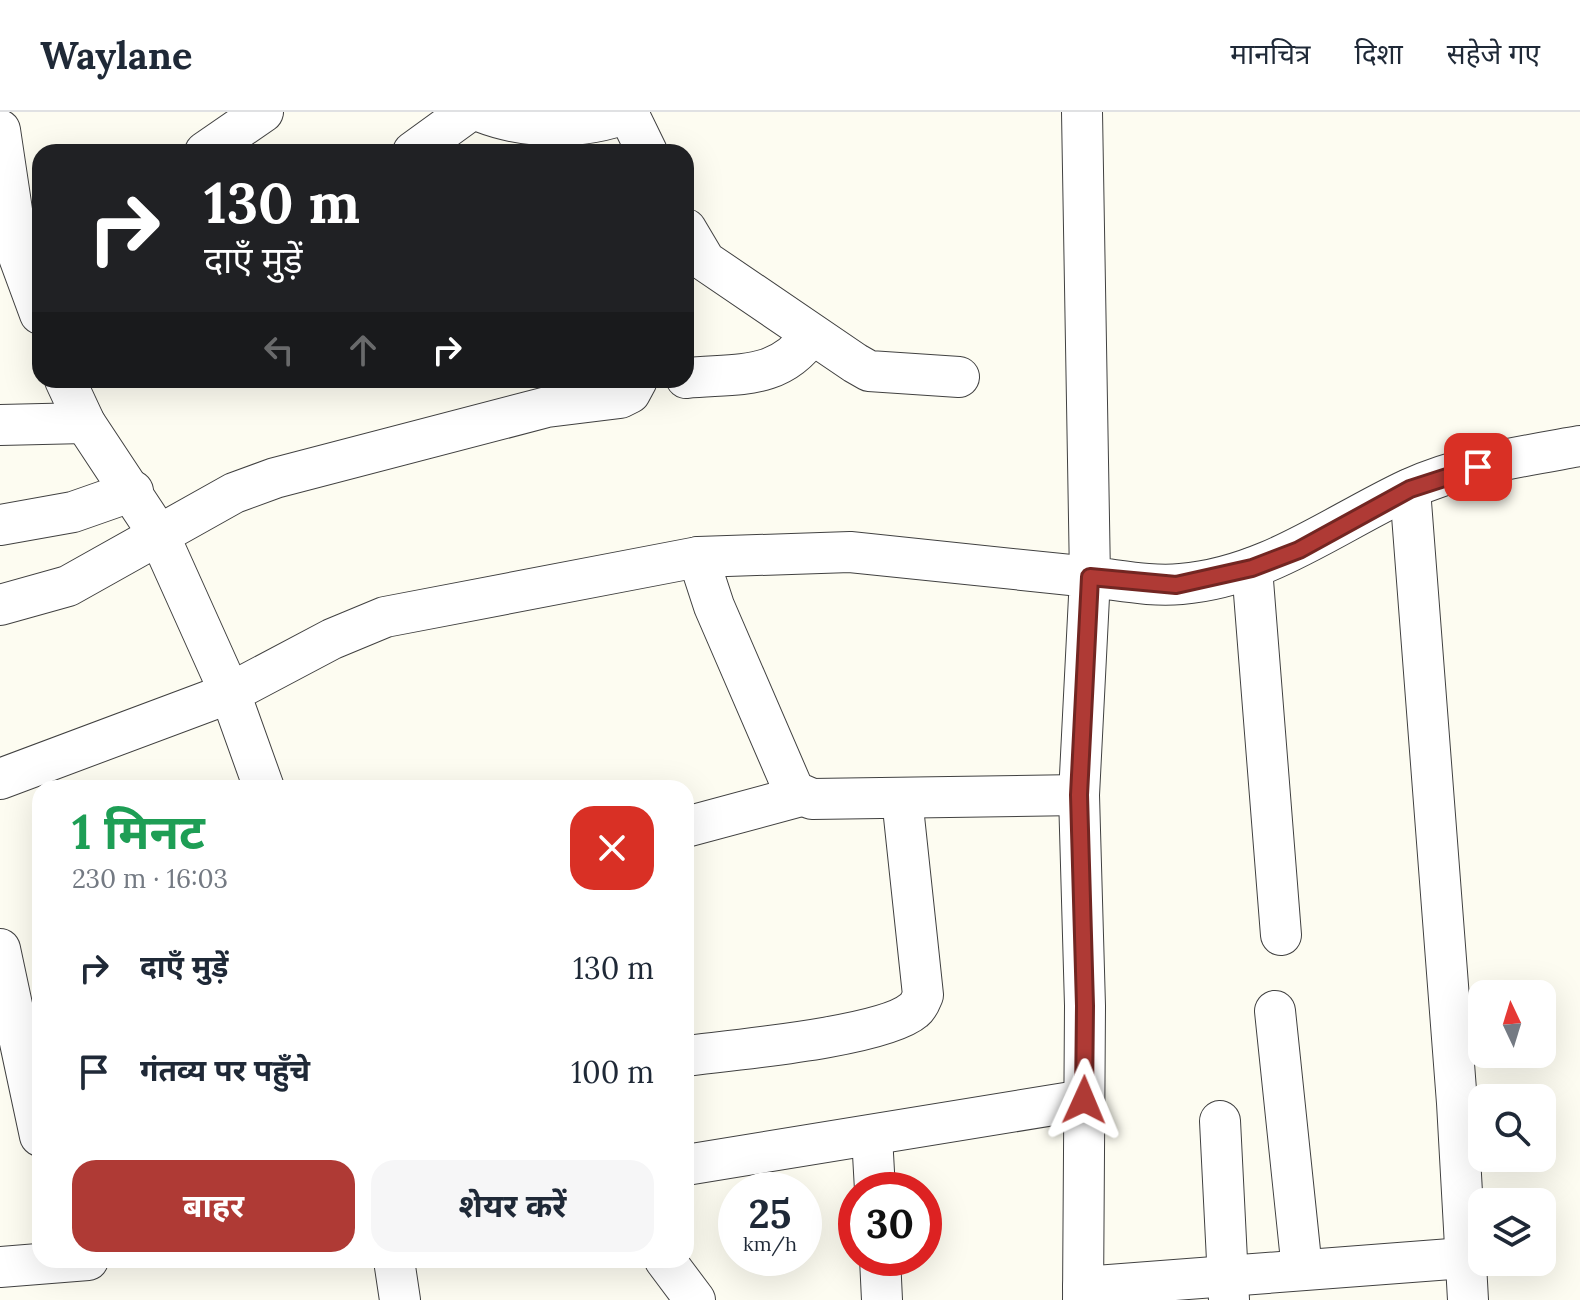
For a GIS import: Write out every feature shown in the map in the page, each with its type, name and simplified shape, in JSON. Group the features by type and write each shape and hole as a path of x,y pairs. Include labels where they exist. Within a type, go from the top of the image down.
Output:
{"street":[{"path":"217,144 263,112"},
{"path":"424,144 468,112"},
{"path":"502,129 572,125 629,112 643,144"},
{"path":"1082,112 1090,577 1079,795 1085,1006 1083,1293 1228,1288 1302,1270 1366,1282 1464,1258"},
{"path":"0,130 29,237 22,267 32,293"},
{"path":"694,248 705,261 811,335 869,371 959,377"},
{"path":"694,377 775,369 799,353 811,335"},
{"path":"69,388 85,423 133,491 159,535 230,693 261,780"},
{"path":"0,605 68,586 234,493 275,478 545,394 620,398 638,388"},
{"path":"0,425 85,423"},
{"path":"0,779 230,693 332,639 385,617 698,557 850,552 1176,585 1252,568 1299,550 1410,489 1455,473 1580,446"},
{"path":"1410,489 1457,1103 1468,1300"},
{"path":"0,525 73,512 133,491"},
{"path":"698,557 752,696 794,791 801,796"},
{"path":"1252,568 1281,935"},
{"path":"694,825 801,796 1079,795"},
{"path":"694,1055 829,1037 900,1018 914,1010 923,995 902,798"},
{"path":"0,949 32,1099"},
{"path":"1275,1011 1302,1270"},
{"path":"694,1164 1084,1100"},
{"path":"1220,1121 1228,1288"},
{"path":"872,1136 874,1172"},
{"path":"0,1267 32,1264"},
{"path":"395,1268 400,1300"},
{"path":"671,1268 695,1300"},
{"path":"881,1276 882,1300"}],"route":[{"path":"1084,1100 1085,1006 1079,795 1082,683 1090,577 1176,585 1252,568 1299,550 1410,489 1478,467"}]}
